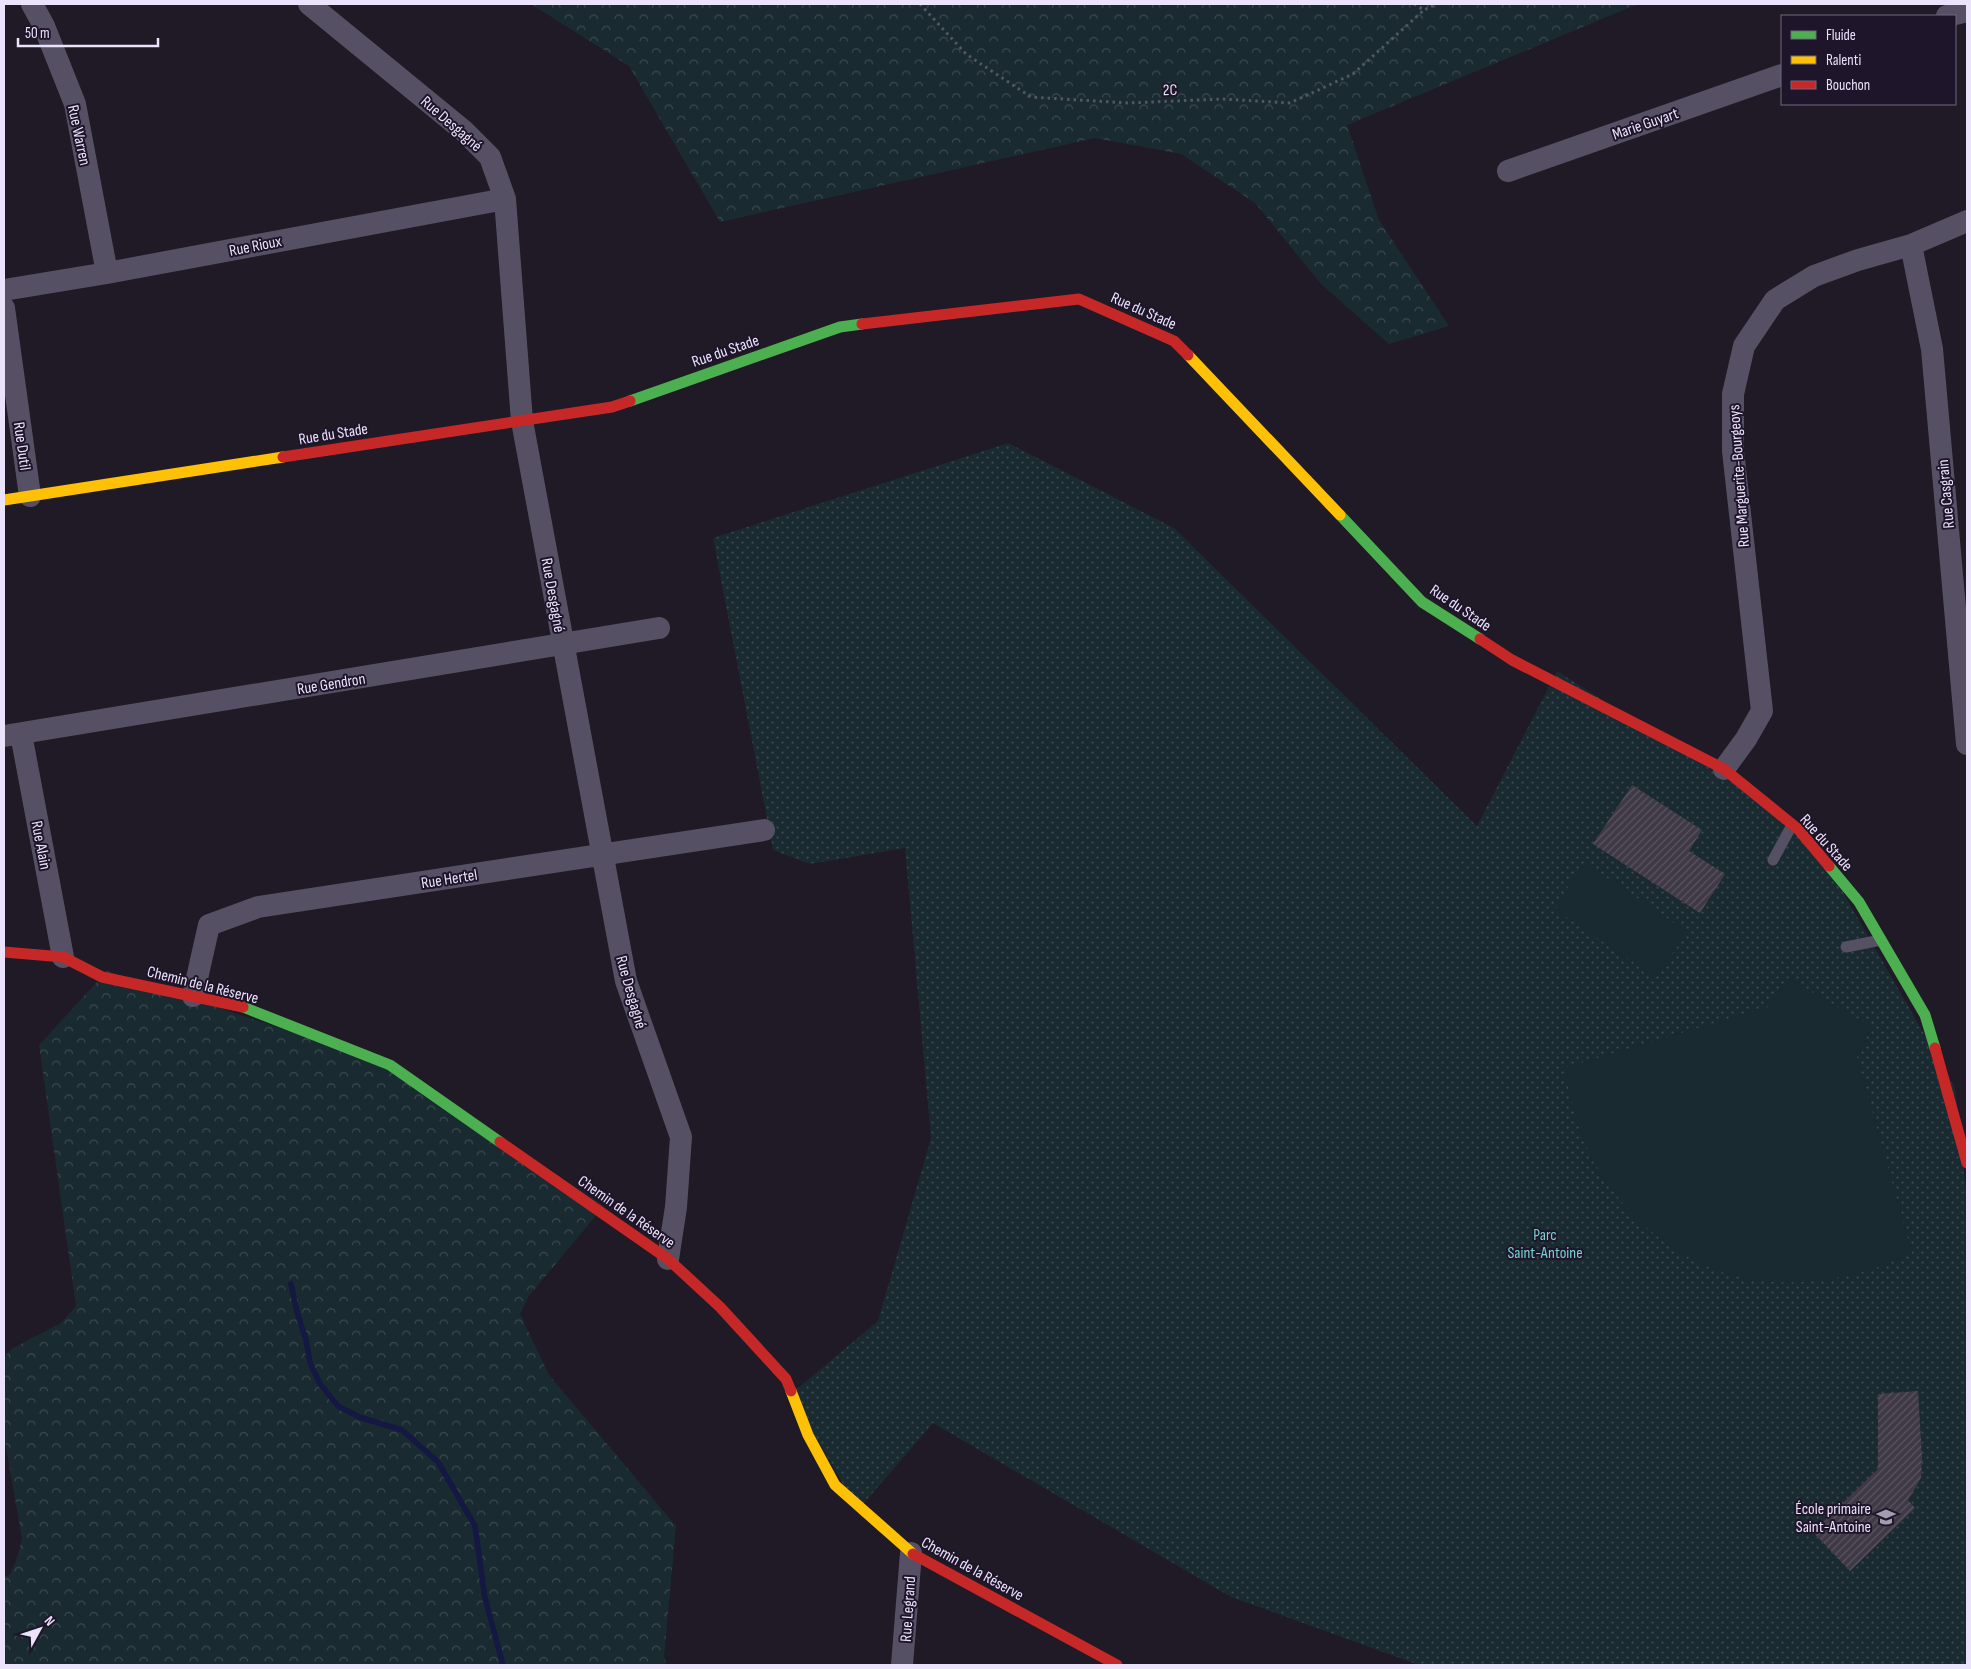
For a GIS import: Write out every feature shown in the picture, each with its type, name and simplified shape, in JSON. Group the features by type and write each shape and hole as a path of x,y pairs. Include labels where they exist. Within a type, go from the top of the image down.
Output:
{"street":[{"name":"Rue Warren","path":"32,4 44,26 75,104 108,273"},
{"name":"Rue Desgagné","path":"309,4 464,131 490,157 505,198 522,421 602,854 626,981 681,1137 676,1207 668,1259"},
{"path":"1951,15 1967,10"},
{"name":"Marie Guyart","path":"1508,171 1781,75"},
{"name":"Rue Rioux","path":"4,290 108,273 505,198"},
{"name":"Rue Marguerite-Bourgeoys","path":"1724,769 1746,739 1762,711 1734,451 1733,394 1744,346 1775,300 1814,276 1858,260 1911,245 1967,221"},
{"name":"Rue Casgrain","path":"1911,245 1932,349 1967,744"},
{"name":"Rue du Stade","path":"4,500 612,407 840,327 1079,299 1174,341 1422,602 1512,660 1724,769 1798,830 1859,902 1925,1015 1967,1163"},
{"name":"Rue Dutil","path":"4,308 30,496"},
{"name":"Rue Gendron","path":"12,735 659,628"},
{"name":"Rue Alain","path":"12,735 63,957"},
{"name":"Rue Hertel","path":"193,996 209,925 258,907 764,830"},
{"name":"Chemin de la Réserve","path":"4,952 63,957 102,977 243,1007 390,1065 668,1259 720,1307 786,1379 808,1435 835,1485 911,1553 1117,1665"},
{"name":"Rue Legrand","path":"902,1665 911,1553"}],"lane":[{"path":"1773,860 1792,825"},
{"path":"1846,948 1881,940"}],"path":[{"name":"2C","path":"920,4 966,54 1031,97 1128,103 1222,100 1290,103 1354,74 1424,10 1437,4"},
{"path":"1414,4 1424,10"}],"green space":[{"path":"531,4 1638,4 1347,125 1379,220 1449,326 1389,344 1321,284 1255,203 1181,154 1095,138 720,222 629,66"},
{"name":"Parc Saint-Antoine","path":"1008,443 1174,528 1477,826 1557,671 1808,831 1955,1088 1967,1200 1967,1665 1419,1665 1231,1597 933,1423 858,1510 791,1394 878,1321 931,1138 905,848 810,864 773,850 713,538"},
{"path":"1585,865 1591,867 1680,927 1684,932 1683,938 1657,976 1648,972 1560,913 1557,908 1558,902 1580,869"},
{"path":"107,971 389,1064 604,1206 529,1296 520,1314 549,1375 676,1526 664,1657 667,1665 4,1665 4,1576 10,1575 22,1539 4,1436 4,1358 11,1349 61,1323 76,1306 39,1045"},
{"path":"1788,978 1872,1027 1857,1056 1912,1254 1851,1275 1808,1281 1774,1282 1742,1278 1716,1270 1691,1259 1646,1227 1626,1207 1594,1162 1583,1138 1574,1112 1564,1068 1768,1007"}],"building":[{"path":"1632,785 1702,830 1689,851 1725,874 1700,913 1593,844"},
{"path":"1918,1391 1922,1457 1921,1478 1908,1500 1915,1508 1850,1571 1813,1532 1878,1469 1878,1394"}],"waterway":[{"path":"291,1284 310,1363 320,1384 338,1406 359,1417 402,1430 438,1462 475,1526 485,1598 503,1665"}],"traffic: fast":[{"path":"630,401 840,327 862,324"},
{"path":"1340,515 1422,602 1480,639"},
{"path":"1829,866 1859,902 1925,1015 1935,1048"},
{"path":"243,1007 390,1065 500,1142"}],"traffic: slow":[{"path":"1188,355 1340,515"},
{"path":"4,500 283,457"},
{"path":"791,1391 808,1435 835,1485 913,1554"}],"traffic: jam":[{"path":"862,324 1079,299 1174,341 1188,355"},
{"path":"283,457 612,407 630,401"},
{"path":"1480,639 1512,660 1724,769 1798,829 1829,866"},
{"path":"4,952 63,957 102,977 243,1007"},
{"path":"1935,1048 1967,1163"},
{"path":"500,1142 668,1259 720,1307 786,1379 791,1391"},
{"path":"913,1554 1117,1665"}],"place":[{"name":"École primaire Saint-Antoine","path":"1886,1517"}]}
